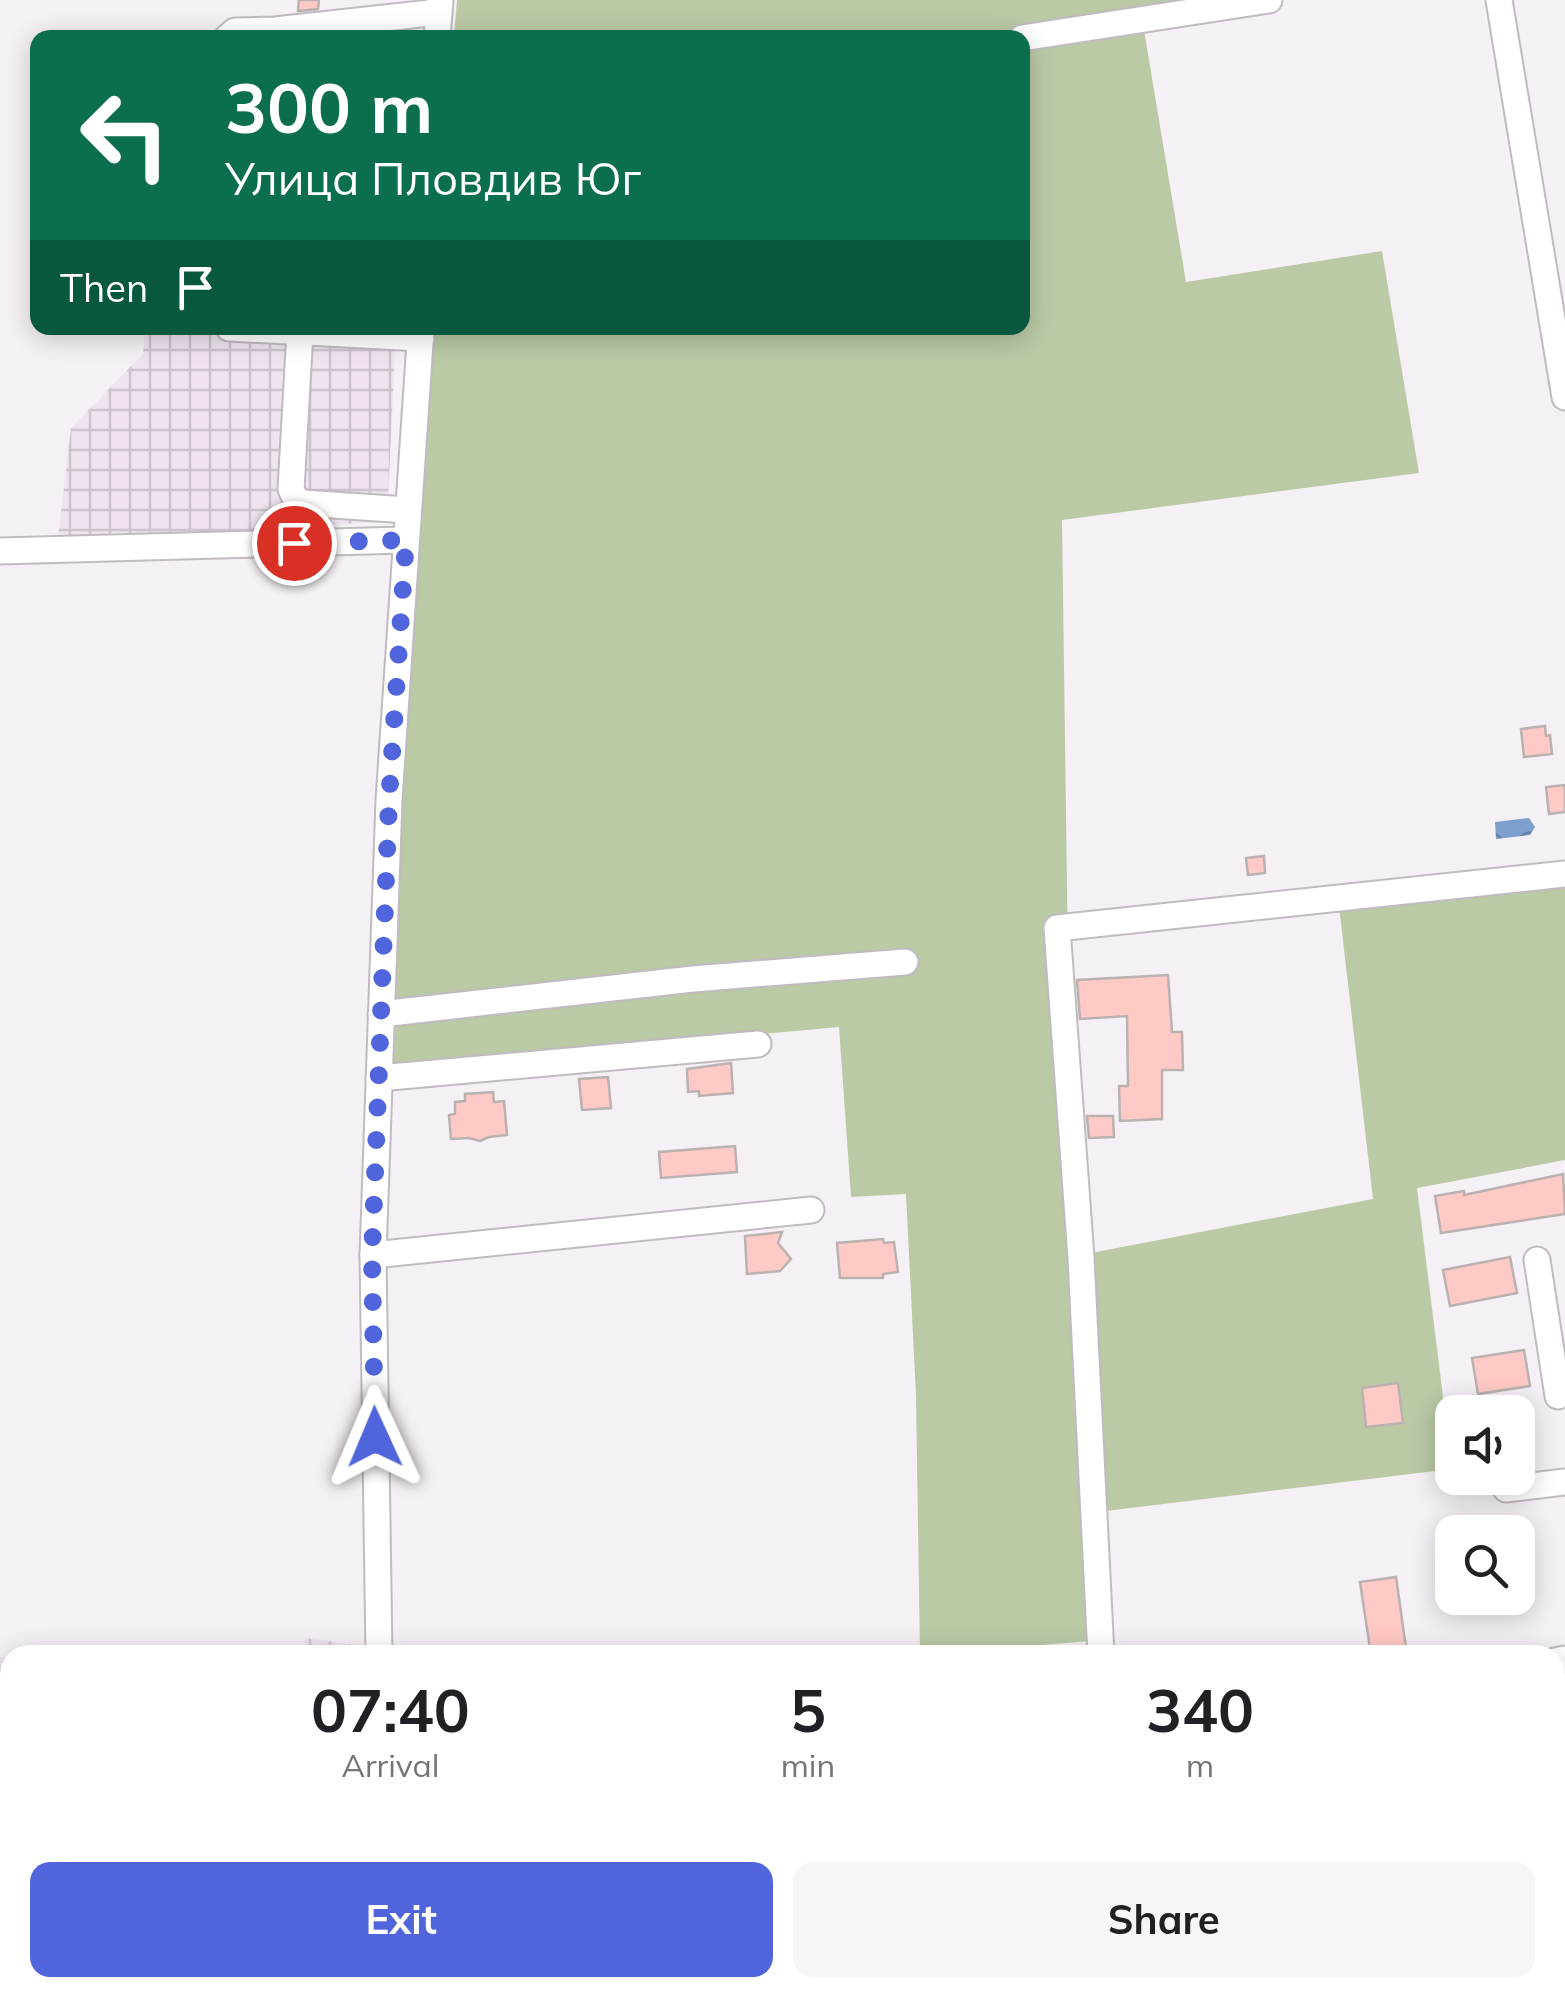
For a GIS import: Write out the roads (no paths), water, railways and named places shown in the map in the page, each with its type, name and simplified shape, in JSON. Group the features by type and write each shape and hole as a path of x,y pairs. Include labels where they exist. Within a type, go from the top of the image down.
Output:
{"street":[{"path":"1030,37 1269,0"},
{"path":"1499,0 1565,396"},
{"path":"317,30 439,16"},
{"path":"300,335 291,489 295,498 302,502 407,510"},
{"path":"378,1645 372,1255 389,800 421,335"},
{"path":"0,551 406,540"},
{"path":"1100,1645 1081,1258 1056,928 1565,874"},
{"path":"381,1014 694,979 905,962"},
{"path":"379,1078 758,1044"},
{"path":"372,1255 811,1210"},
{"path":"1537,1260 1556,1327 1558,1396"},
{"path":"1535,1486 1565,1482"}],"water":[{"path":"1529,818 1535,827 1530,835 1496,839 1495,822"}]}
